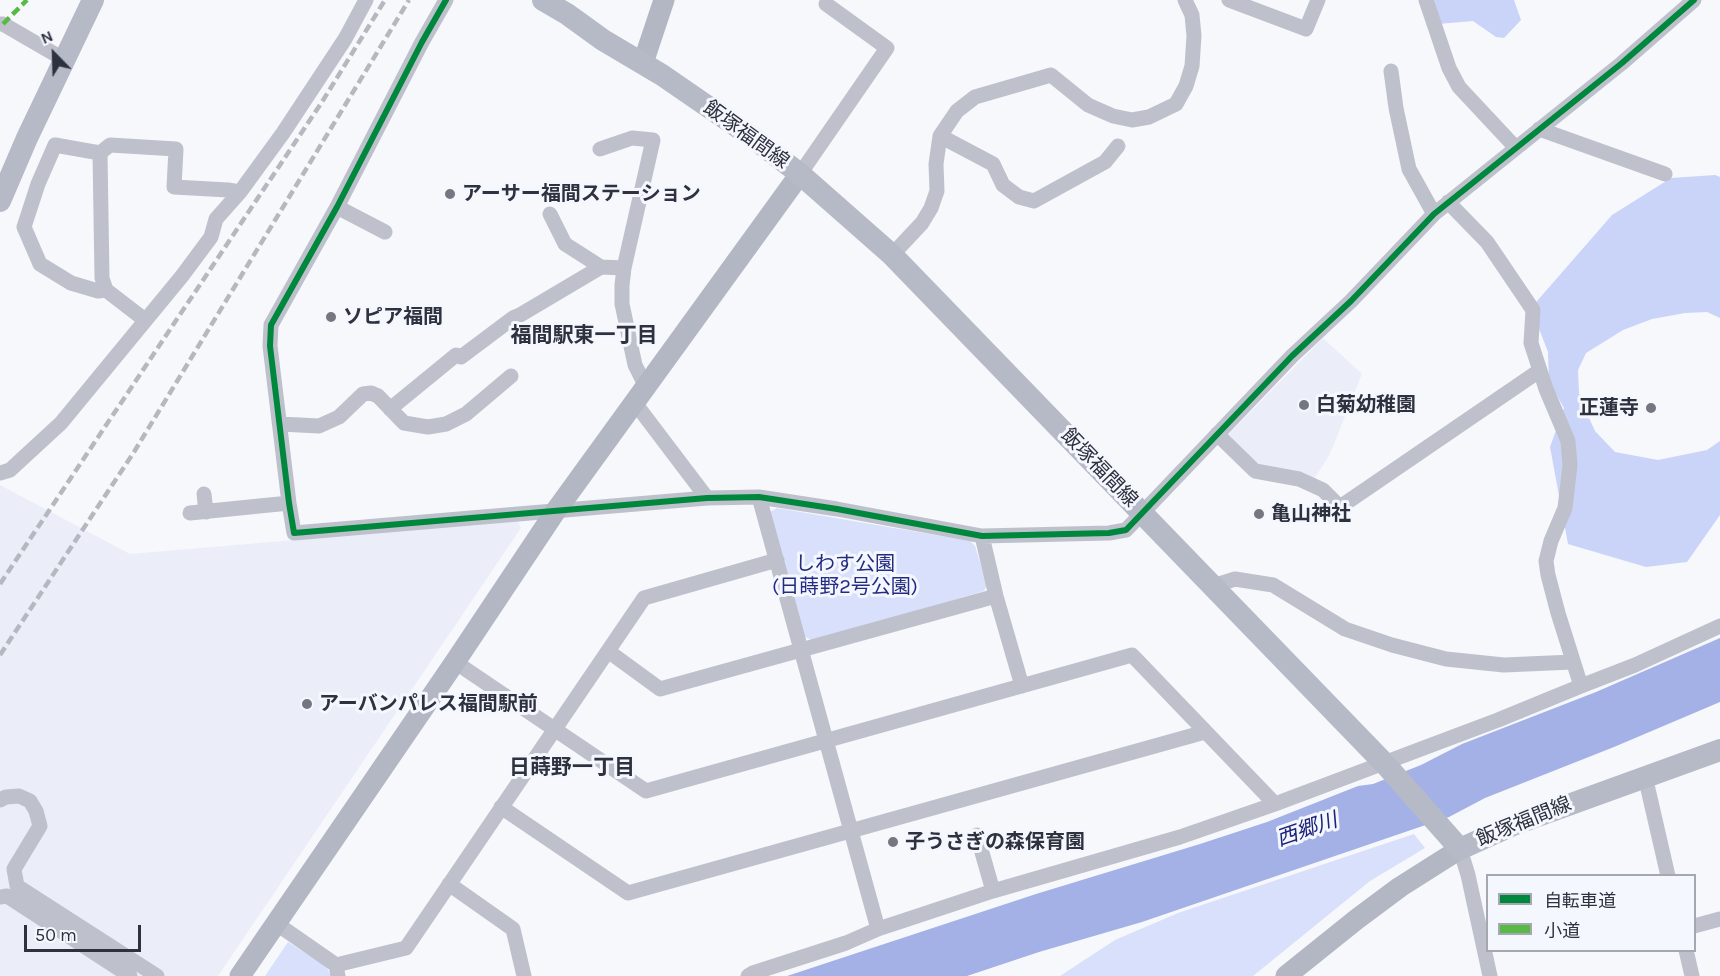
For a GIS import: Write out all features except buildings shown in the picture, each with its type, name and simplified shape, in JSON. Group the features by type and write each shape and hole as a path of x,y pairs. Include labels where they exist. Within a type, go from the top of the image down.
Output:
{"main road":[{"path":"0,201 27,138 93,0"},
{"name":"飯塚福間線","path":"543,0 603,40 643,63 752,137 800,174 892,255 1388,768 1460,849 1513,825 1720,750"}],"street":[{"path":"0,472 9,470 61,423 182,276 211,237 216,219 240,192 283,133 338,49 366,0"},
{"path":"446,0 271,325 270,346 294,533 707,498 759,497 982,536 1110,533 1126,530 1292,356 1351,301 1434,214 1622,63 1694,0"},
{"path":"643,63 664,0"},
{"path":"892,255 922,223 931,208 937,191 936,165 940,136 957,111 975,97 1051,75 1088,105 1113,116 1132,120 1149,117 1176,104 1186,86 1192,66 1194,36 1192,15 1185,0"},
{"path":"1229,0 1306,29 1318,0"},
{"path":"1426,0 1449,68 1459,87 1516,148"},
{"path":"240,976 555,512 800,174 887,48 826,4"},
{"path":"0,24 65,60"},
{"path":"1391,71 1409,169 1434,214"},
{"path":"1539,129 1665,174"},
{"path":"940,136 993,164 1003,185 1019,197 1034,201 1105,162 1118,146"},
{"path":"600,149 632,138 653,140 624,268 622,304 641,395 707,498"},
{"path":"106,290 98,291 71,283 40,264 24,227 38,184 55,145 100,153 110,145 176,149 174,187 240,192"},
{"path":"100,153 102,278 106,290 145,320"},
{"path":"1448,202 1487,242 1533,310 1532,344 1539,371 1569,441 1570,465 1565,508 1551,541 1546,561 1558,613 1581,686"},
{"path":"336,207 385,232"},
{"path":"550,214 565,244 601,267 624,268"},
{"path":"390,409 456,355 461,357 513,318 601,267"},
{"path":"1217,434 1255,471 1299,479 1323,490 1340,507 1539,371"},
{"path":"280,424 319,426 339,417 363,394 371,393 378,396 404,423 428,427 446,424 466,414 511,376"},
{"path":"204,494 206,512"},
{"path":"759,497 878,929"},
{"path":"190,513 289,504"},
{"path":"982,536 996,596 1022,686"},
{"path":"277,924 337,971 406,948 644,597 777,560"},
{"path":"1213,586 1235,579 1273,585 1346,629 1392,645 1446,659 1504,665 1573,662"},
{"path":"608,651 660,689 996,596"},
{"path":"748,976 993,891 1180,837 1388,768 1498,720 1635,665 1720,626"},
{"path":"455,662 646,791 1132,655 1275,804"},
{"path":"501,807 628,893 1205,732"},
{"path":"1645,776 1668,874"},
{"path":"0,800 19,796 30,801 36,811 40,826 14,868 17,885 158,976"},
{"path":"977,835 993,891"},
{"path":"1286,976 1400,887 1460,849 1468,875 1490,976"},
{"path":"449,884 513,929 524,976"},
{"path":"0,897 7,896 130,976"},
{"path":"1696,926 1720,919"},
{"path":"1686,952 1692,976"}],"shaded area":[{"path":"1430,0 1514,0 1521,20 1504,38 1496,37 1473,21 1438,24"},
{"path":"1715,175 1720,177 1720,318 1707,312 1652,319 1623,330 1586,353 1578,370 1579,393 1584,407 1595,431 1615,452 1658,460 1707,450 1720,441 1720,515 1687,562 1646,567 1568,544 1550,447 1564,408 1549,382 1548,352 1531,308 1612,215 1671,178"},
{"name":"白菊幼稚園","path":"1323,338 1362,374 1329,456 1313,480 1256,466 1227,436"},
{"path":"0,485 130,554 518,521 521,528 218,976 0,976"}],"green space":[{"name":"しわす公園 (日蒔野2号公園)","path":"777,508 970,541 975,546 987,585 984,591 813,641 804,636 770,512"},
{"path":"1414,834 1425,848 1370,881 1253,976 1060,976 1115,940 1178,913"},
{"path":"288,942 326,966 331,976 265,976"}],"water":[{"name":"西郷川","path":"1720,638 1720,702 1485,798 1449,817 1142,922 967,976 787,976 1036,894 1200,844 1267,822 1358,786 1373,784 1421,765 1462,744 1596,692"}],"railway":[{"path":"0,584 322,102 385,0"},
{"path":"0,655 134,452 409,0"}],"marked path":[{"path":"3,24 27,0"}],"cycle path":[{"path":"446,0 337,207 271,325 270,346 294,533 707,498 759,497 982,536 1109,533 1126,530 1292,356 1351,301 1434,214 1622,63 1694,0"}],"place":[{"name":"アーサー福間ステーション","path":"450,194"},
{"name":"ソピア福間","path":"331,317"},
{"name":"白菊幼稚園","path":"1304,405"},
{"name":"正蓮寺","path":"1651,408"},
{"name":"亀山神社","path":"1259,514"},
{"name":"アーバンパレス福間駅前","path":"307,704"},
{"name":"子うさぎの森保育園","path":"893,842"}],"district":[{"name":"福間駅東一丁目","path":"584,336"},
{"name":"日蒔野一丁目","path":"572,768"}]}
